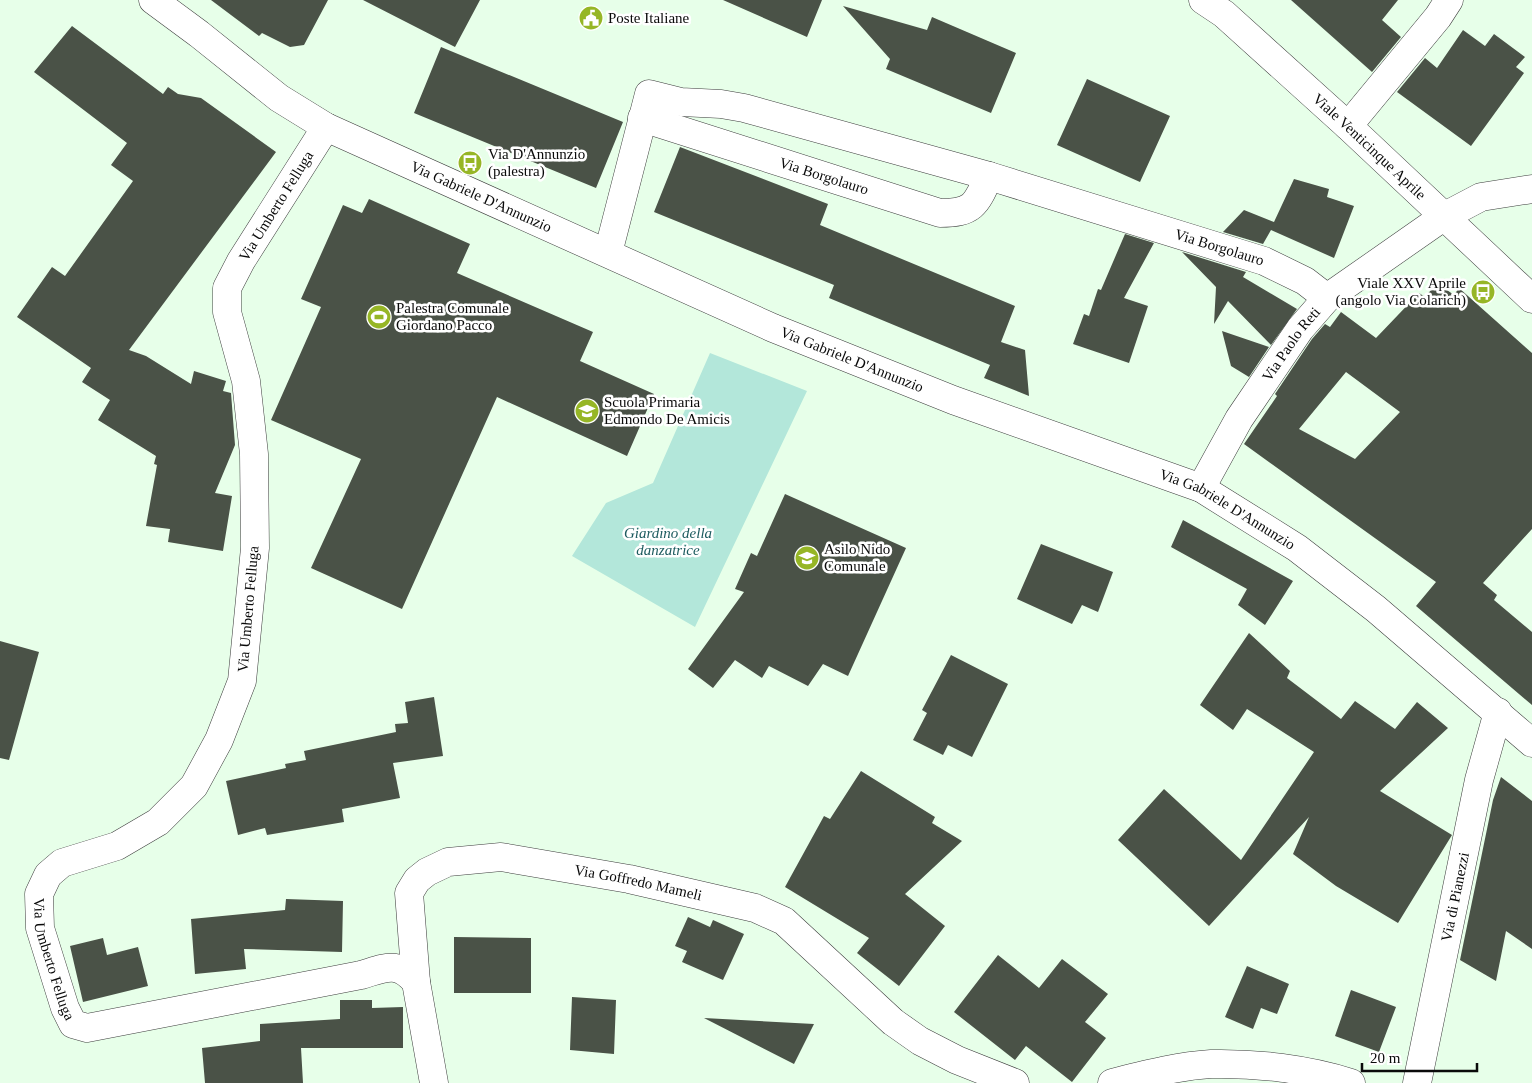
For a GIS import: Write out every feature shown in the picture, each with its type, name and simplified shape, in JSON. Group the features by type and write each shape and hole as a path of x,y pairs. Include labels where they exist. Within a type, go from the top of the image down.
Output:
{"street":[{"name":"Via Gabriele D'Annunzio","path":"153,0 279,98 326,127 782,332 953,400 1200,488 1297,548 1376,609 1532,743"},
{"name":"Viale Venticinque Aprile","path":"1203,0 1224,14 1348,126 1532,299"},
{"path":"1348,126 1438,17 1449,0"},
{"name":"Via Borgolauro","path":"608,253 649,94 681,102 729,105 989,176 1264,261 1305,281 1327,298"},
{"name":"Via Borgolauro","path":"642,118 940,214 960,213 978,200 989,176"},
{"name":"Via Umberto Felluga","path":"326,127 241,261 226,288 227,312 246,381 254,454 255,548 242,681 219,740 194,786 158,822 117,846 62,863 48,875 39,894 40,928 65,1008 73,1024 87,1028 361,975 387,967 406,971 416,982"},
{"name":"Via Paolo Reti","path":"1200,488 1244,410 1300,329 1327,298 1443,217 1481,197 1532,189"},
{"name":"Via di Pianezzi","path":"1417,1083 1479,780 1498,712"},
{"name":"Via Goffredo Mameli","path":"434,1083 416,982 409,893 417,880 427,872 448,862 501,857 629,879 755,908 784,921 893,1022 920,1041 957,1060 1015,1083"},
{"path":"1112,1083 1157,1072 1210,1064 1272,1067 1336,1078 1351,1083"}],"green space":[{"name":"Giardino della danzatrice","path":"710,353 807,391 695,627 572,556 606,503 653,483"}],"building":[{"path":"211,0 328,0 304,45 290,47 262,33 259,36"},
{"path":"363,0 480,0 455,47"},
{"path":"723,0 822,0 807,37"},
{"path":"1291,0 1398,0 1382,20 1401,37 1372,72"},
{"path":"843,6 927,30 932,17 1016,53 991,113 886,69 890,59"},
{"path":"72,26 163,94 168,87 178,94 201,98 276,152 129,350 146,356 191,384 194,371 226,381 223,391 231,393 235,445 215,493 232,496 223,551 168,542 170,529 146,526 157,465 154,464 156,456 98,420 110,400 82,382 91,368 17,317 52,267 65,276 133,181 111,165 127,143 34,72"},
{"path":"1463,30 1485,46 1494,34 1525,57 1516,67 1524,73 1471,146 1397,92 1425,58 1437,68"},
{"path":"441,47 623,122 596,188 414,113"},
{"path":"1087,79 1170,116 1140,182 1057,145"},
{"path":"680,147 828,204 820,225 1015,306 1001,342 1025,350 1029,396 984,378 990,365 829,298 834,285 654,212"},
{"path":"1294,179 1329,189 1327,197 1354,206 1334,258 1271,230 1263,244 1223,232 1244,210 1274,222"},
{"name":"Scuola Primaria Edmondo De Amicis","path":"369,199 470,244 457,273 593,332 580,361 654,394 627,456 497,397 402,609 311,568 361,459 271,420 321,307 301,299 343,205 362,213"},
{"path":"1125,234 1154,243 1124,298 1148,306 1129,363 1073,344 1084,314 1089,316 1098,289 1101,290"},
{"path":"1182,252 1246,272 1243,277 1297,309 1271,345 1228,301 1214,324 1216,287"},
{"path":"1437,283 1454,295 1459,288 1532,353 1532,529 1483,583 1497,595 1494,600 1532,632 1532,705 1416,606 1436,582 1244,444 1277,396 1275,394 1312,339 1325,324 1330,327 1341,312 1376,338 1419,293 1425,297","holes":["1346,372 1400,412 1355,459 1299,429"]},
{"path":"1222,331 1269,347 1249,377 1231,366"},
{"path":"785,494 906,548 848,676 823,664 808,686 769,666 762,678 735,660 713,688 688,669 744,592 735,589 751,553 757,556"},
{"path":"1183,520 1293,581 1265,625 1238,605 1247,589 1171,547"},
{"path":"1041,544 1113,572 1098,612 1082,605 1072,624 1017,599"},
{"path":"1249,633 1290,671 1287,678 1341,719 1355,701 1395,729 1417,702 1448,728 1380,791 1452,835 1398,923 1336,886 1293,854 1309,817 1209,926 1118,840 1164,789 1241,860 1314,752 1247,709 1233,730 1200,705"},
{"path":"0,641 39,652 9,760 0,758"},
{"path":"951,655 1008,684 972,757 948,745 943,755 913,740 927,713 922,710"},
{"path":"434,697 443,756 393,763 400,798 342,809 344,822 267,835 265,828 238,835 226,781 286,768 285,764 306,760 304,751 396,732 395,724 408,723 405,702"},
{"path":"861,771 935,817 932,823 962,841 905,894 945,926 899,986 857,953 869,938 785,887 824,816 830,819"},
{"path":"1501,777 1532,801 1532,949 1506,931 1496,981 1460,960 1493,800"},
{"path":"286,899 343,901 342,952 244,949 246,969 195,974 191,919 285,910"},
{"path":"688,917 710,927 713,920 744,934 723,980 682,962 687,951 675,946"},
{"path":"454,937 531,938 531,993 454,993"},
{"path":"103,938 107,955 138,947 148,986 83,1002 70,946"},
{"path":"998,955 1039,988 1062,959 1108,994 1085,1022 1106,1038 1072,1082 1026,1046 1015,1060 954,1012"},
{"path":"1247,966 1289,984 1277,1014 1261,1008 1253,1029 1225,1017"},
{"path":"1351,990 1396,1007 1379,1052 1335,1036"},
{"path":"572,997 616,1000 614,1054 570,1050"},
{"path":"340,1000 372,1000 372,1008 403,1007 403,1048 301,1048 303,1083 205,1083 202,1048 260,1041 260,1024 340,1019"},
{"path":"704,1018 814,1024 794,1064"}],"place":[{"name":"Poste Italiane","path":"591,18"},
{"name":"Via D'Annunzio (palestra)","path":"470,163"},
{"name":"Viale XXV Aprile (angolo Via Colarich)","path":"1483,292"},
{"name":"Palestra Comunale Giordano Pacco","path":"379,317"},
{"name":"Scuola Primaria Edmondo De Amicis","path":"587,411"},
{"name":"Asilo Nido Comunale","path":"807,558"}]}
